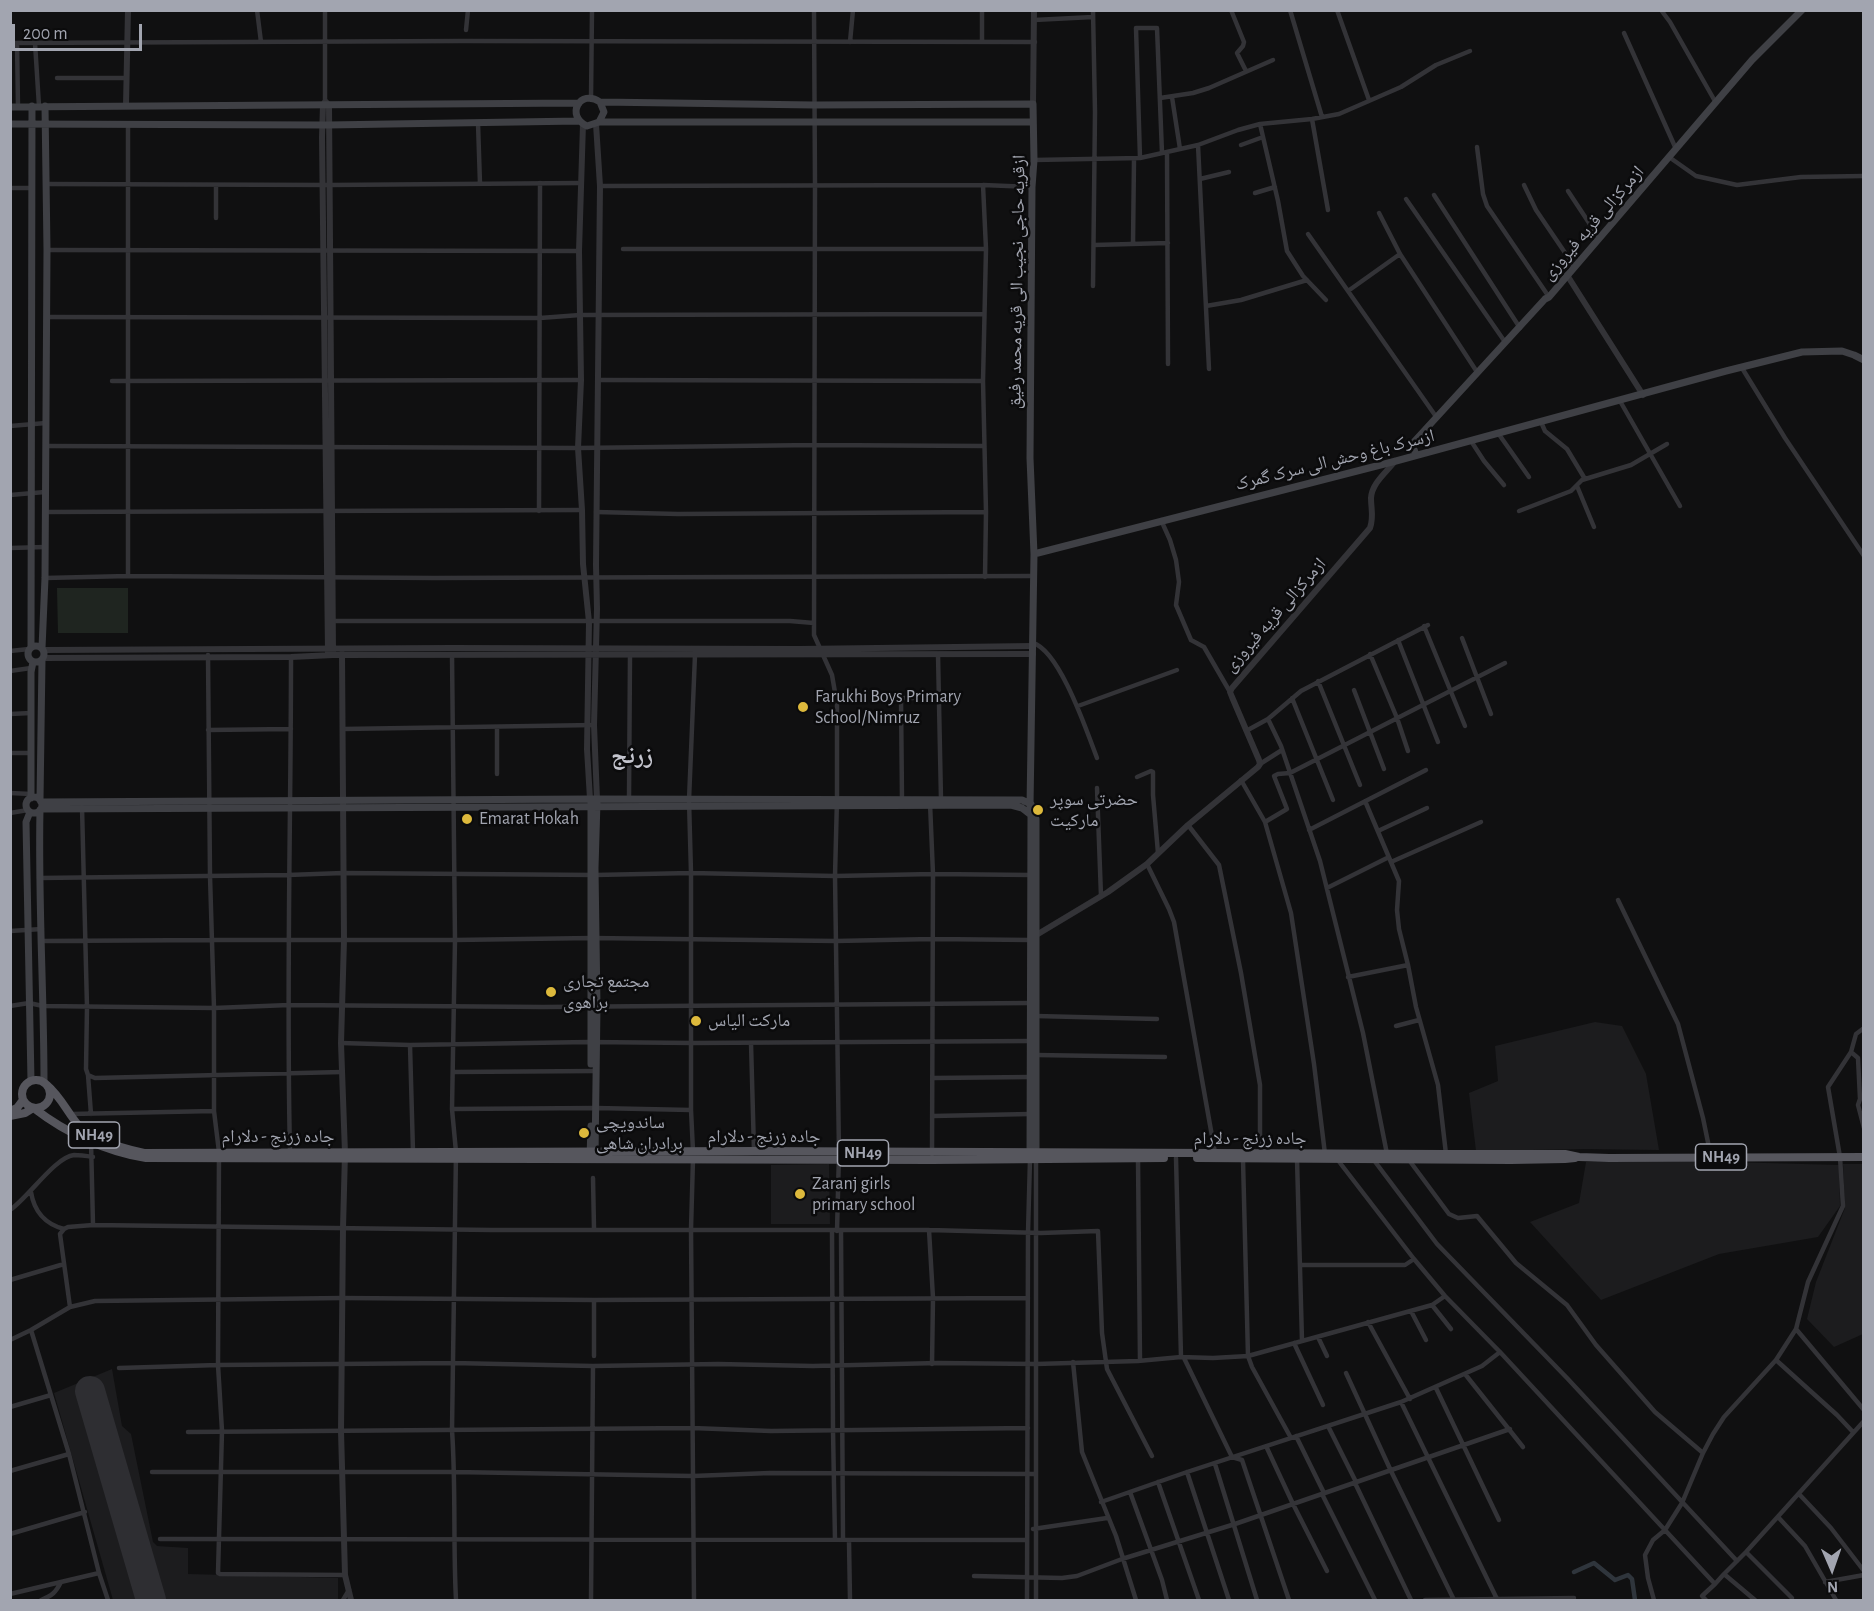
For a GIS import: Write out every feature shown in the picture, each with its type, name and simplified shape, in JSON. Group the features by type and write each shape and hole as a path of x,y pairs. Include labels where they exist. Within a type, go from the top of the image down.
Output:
{"highway":[{"path":"10,1111 23,1100 22,1091 31,1081 46,1084 50,1093 49,1101 43,1107 10,1116"},
{"name":"جاده زرنج - دلارام","path":"46,1084 56,1092 86,1132 144,1153 219,1156 932,1156 1260,1153 1565,1154 1579,1157 1863,1157"},
{"name":"NH49","path":"23,1100 28,1106 34,1108"},
{"name":"جاده زرنج - دلارام","path":"34,1108 54,1122 91,1141 125,1154 146,1158 290,1153 345,1156 413,1152 456,1156"},
{"name":"جاده زرنج - دلارام","path":"693,1155 754,1151 839,1156"},
{"name":"جاده زرنج - دلارام","path":"1033,1155 1243,1160 1565,1160 1579,1157"}],"main road":[{"name":"ازمرکزالی قریه فیروزی","path":"1416,455 1413,444 1477,372 1549,297 1752,60 1802,10"},
{"path":"14,107 579,103 591,98 600,102 814,105 1033,104"},
{"path":"598,123 604,112 600,102"},
{"path":"579,103 576,112 581,123"},
{"name":"ازقریه حاجی نجیب الی قریه محمد رفیق","path":"1030,808 1034,554 1030,458 1033,104"},
{"path":"31,1081 26,822 29,811 26,803 31,796 32,665 28,657 31,547 31,188 32,124 39,106"},
{"path":"39,106 46,124 47,250 45,578 39,878 46,1084"},
{"path":"10,124 581,123 588,126 598,123 814,121 1032,122"},
{"path":"31,308 46,308"},
{"name":"ازسرک باغ وحش الی سرک گمرک","path":"1034,554 1396,461 1802,352 1842,351 1863,360"},
{"path":"30,648 36,646 42,654"},
{"path":"32,665 42,654"},
{"path":"31,796 36,797 41,805"},
{"path":"594,802 629,799 689,803"},
{"path":"837,803 902,800 930,803 941,800 1022,800 1030,808 1036,819 1030,1003 1030,1114 1033,1155"},
{"path":"593,1156 594,802"},
{"path":"41,805 930,803 1011,805 1030,808"},
{"path":"41,805 82,807 107,805"},
{"path":"29,811 35,813 41,805"},
{"path":"1030,808 1036,1016 1033,1155"}],"street":[{"path":"126,105 128,10"},
{"path":"257,10 261,42"},
{"path":"325,10 330,652"},
{"path":"466,30 468,10"},
{"path":"591,98 592,10"},
{"path":"814,10 814,635 832,675 837,704 835,876 839,1156 833,1299 835,1540"},
{"path":"850,42 853,10"},
{"path":"982,10 982,41"},
{"name":"ازقریه حاجی نجیب الی قریه محمد رفیق","path":"1033,104 1034,10"},
{"path":"1073,10 1074,17"},
{"path":"1093,10 1095,112 1093,286"},
{"path":"1231,10 1244,42 1237,52 1246,71"},
{"path":"1290,10 1322,117"},
{"path":"1337,10 1369,100"},
{"path":"1661,10 1716,103"},
{"path":"1034,20 1093,17"},
{"path":"1133,244 1137,158 1136,28 1157,28 1168,243 1168,364"},
{"path":"1624,33 1676,149"},
{"path":"14,107 14,43 1035,42"},
{"path":"35,43 39,106"},
{"path":"1034,160 1137,158 1198,145 1260,124 1339,114 1401,87 1436,65 1470,51"},
{"path":"1160,98 1209,88 1273,60"},
{"path":"57,78 126,78"},
{"path":"1172,97 1180,149"},
{"path":"1312,119 1328,210"},
{"path":"478,123 480,184"},
{"path":"581,123 578,448 585,578 592,647 591,725 594,802"},
{"path":"592,647 597,622 600,186 598,123"},
{"path":"128,124 128,576"},
{"path":"1260,124 1287,251 1307,280 1326,300"},
{"path":"1241,145 1263,137"},
{"path":"1198,145 1209,369"},
{"path":"1477,147 1483,194 1489,208 1549,297"},
{"path":"1669,157 1696,176 1737,185 1801,177 1863,176"},
{"path":"1200,178 1229,172"},
{"path":"539,511 540,183"},
{"path":"46,184 581,183"},
{"path":"216,185 216,218"},
{"path":"600,186 983,185 1032,187"},
{"path":"983,185 986,249 982,381 986,512 985,577"},
{"path":"1524,185 1536,210 1574,266"},
{"path":"1255,193 1275,187"},
{"path":"10,188 31,188"},
{"path":"1568,191 1599,238"},
{"path":"1434,195 1520,328"},
{"path":"1406,200 1505,342"},
{"path":"1379,213 1400,254 1477,372"},
{"path":"1308,234 1437,418"},
{"path":"1094,245 1168,243"},
{"path":"623,249 986,249"},
{"path":"47,250 579,250"},
{"path":"1348,291 1400,254"},
{"path":"1567,275 1643,395"},
{"path":"1206,306 1241,300 1307,280"},
{"path":"46,317 540,318 580,315 984,314"},
{"path":"1743,368 1785,438 1863,556"},
{"path":"112,381 580,380"},
{"path":"598,380 982,381"},
{"path":"1620,400 1680,506"},
{"path":"1541,422 1545,431 1568,449 1585,479"},
{"path":"10,426 46,423"},
{"path":"1498,433 1529,477"},
{"path":"1471,441 1504,485"},
{"path":"1519,511 1571,492 1580,481 1631,465 1667,444"},
{"path":"45,446 598,448 814,445 984,446"},
{"name":"ازمرکزالی قریه فیروزی","path":"1260,764 1230,692 1370,528 1373,520 1371,500 1374,486 1396,461"},
{"path":"1577,486 1594,527"},
{"path":"10,495 45,492"},
{"path":"45,512 582,510"},
{"path":"596,512 678,514 986,512"},
{"path":"1161,520 1176,560 1179,582 1176,602 1178,611 1191,640 1204,647 1230,692"},
{"path":"10,548 45,547"},
{"path":"45,578 128,576 585,578 1033,576"},
{"path":"329,578 330,652"},
{"path":"331,621 790,621 814,623"},
{"path":"1246,731 1268,719 1292,698 1318,681 1426,626 1465,726"},
{"path":"1462,638 1491,714"},
{"path":"1398,640 1438,742"},
{"path":"42,654 208,649 342,652 592,647 938,654 1042,647 1078,706 1097,758"},
{"path":"10,651 30,648"},
{"path":"342,652 452,655 695,655 1033,648"},
{"path":"208,649 214,1111 219,1156 220,1228 218,1365 222,1431 218,1574 345,1575"},
{"path":"42,654 208,658 291,657 330,652"},
{"path":"342,652 344,940 341,1043 345,1156 341,1431 344,1472 345,1575 351,1600"},
{"path":"938,654 941,800"},
{"path":"1370,654 1408,751"},
{"path":"452,655 455,940 452,1109 456,1156 452,1430 456,1600"},
{"path":"629,799 630,655"},
{"path":"694,1600 689,803 695,655"},
{"path":"290,1153 288,875 291,657"},
{"path":"1265,822 1287,809 1274,776 1290,773 1505,663"},
{"path":"10,671 32,665"},
{"path":"1078,706 1177,670"},
{"path":"1318,681 1360,784"},
{"path":"1354,690 1384,769"},
{"path":"902,800 901,698 939,698"},
{"path":"1292,698 1333,800"},
{"path":"10,714 31,713"},
{"path":"1268,719 1282,750 1327,888 1363,1034 1387,1154"},
{"path":"343,729 591,725"},
{"path":"497,727 497,774"},
{"path":"208,730 291,729"},
{"path":"42,941 594,938 836,941 1033,938 1147,864 1241,780 1282,750"},
{"path":"10,753 31,753"},
{"path":"1309,830 1426,770"},
{"path":"1137,777 1151,771 1154,772 1153,795 1158,853"},
{"path":"1241,780 1265,822 1291,913 1325,1154"},
{"path":"1098,788 1101,896"},
{"path":"10,793 31,796"},
{"path":"1365,801 1399,881 1397,910 1399,929 1419,1020 1438,1086 1446,1154"},
{"path":"930,803 933,874 932,1156"},
{"path":"82,807 87,1006 86,1069 91,1114"},
{"path":"1378,831 1427,808"},
{"path":"10,813 29,811"},
{"path":"1327,888 1481,822"},
{"path":"1188,825 1219,865 1241,973 1260,1085 1260,1153"},
{"path":"1147,864 1174,922 1215,1153"},
{"path":"39,878 343,873 1031,875"},
{"path":"1618,900 1678,1024 1711,1157"},
{"path":"10,931 42,929"},
{"path":"1348,977 1408,965"},
{"path":"10,1006 29,1004 214,1008 289,1005 455,1007 1030,1003"},
{"path":"1036,1016 1157,1019"},
{"path":"1396,1026 1419,1020"},
{"path":"1654,1600 1645,1555 1653,1540 1665,1530 1682,1503 1703,1453 1724,1417 1776,1360 1796,1329 1808,1282 1843,1206 1840,1157 1828,1087 1851,1052 1856,1034 1863,1028"},
{"path":"341,1043 411,1045 1030,1041"},
{"path":"751,1043 754,1151"},
{"path":"411,1045 413,1152"},
{"path":"1851,1052 1858,1059 1860,1099 1858,1105 1863,1128"},
{"path":"1036,1055 1165,1057"},
{"path":"453,1072 593,1071"},
{"path":"88,1075 94,1078 342,1072"},
{"path":"933,1078 1030,1077"},
{"path":"452,1109 691,1110"},
{"path":"71,1114 214,1111"},
{"path":"933,1116 1030,1114"},
{"path":"91,1141 93,1225"},
{"path":"10,1210 31,1192 60,1161 73,1155 93,1157"},
{"path":"1027,1600 1028,1233 1033,1155"},
{"path":"1033,1155 1037,1233 1036,1600"},
{"path":"1176,1158 1182,1358 1232,1457 1242,1460 1289,1600"},
{"path":"1138,1159 1140,1361"},
{"path":"1297,1159 1302,1341"},
{"path":"1373,1159 1444,1252 1567,1378 1737,1561"},
{"path":"1243,1160 1248,1356 1323,1494 1375,1600"},
{"path":"1337,1160 1445,1296 1500,1352 1715,1584"},
{"path":"1409,1160 1449,1214 1458,1218 1477,1216 1516,1263 1567,1305 1596,1345 1655,1412 1703,1453"},
{"path":"594,1178 594,1229"},
{"path":"31,1192 39,1213 55,1226 64,1229 93,1225 455,1230 929,1230 1028,1233 1098,1231 1102,1333 1107,1369 1152,1456"},
{"path":"64,1229 60,1234 70,1307"},
{"path":"929,1230 933,1298 932,1364"},
{"path":"837,1231 842,1299 843,1474 850,1600"},
{"path":"1300,1265 1405,1265 1414,1259"},
{"path":"10,1280 64,1264"},
{"path":"118,1368 453,1363 593,1366 1036,1364 1248,1356 1432,1305 1445,1296"},
{"path":"10,1340 70,1307 95,1301 343,1298 692,1300 1028,1298"},
{"path":"594,1300 594,1356"},
{"path":"1432,1305 1451,1329"},
{"path":"1411,1311 1426,1340"},
{"path":"1368,1323 1410,1399"},
{"path":"1796,1329 1863,1410"},
{"path":"31,1330 69,1454 108,1600"},
{"path":"1318,1337 1327,1356"},
{"path":"1294,1343 1323,1405"},
{"path":"1101,1502 1410,1399 1482,1366 1500,1352"},
{"path":"1776,1360 1853,1432"},
{"path":"1073,1362 1082,1452 1116,1536 1136,1600"},
{"path":"591,1600 593,1366"},
{"path":"1346,1373 1454,1600"},
{"path":"1466,1374 1523,1447"},
{"path":"1436,1388 1499,1520"},
{"path":"10,1407 51,1395"},
{"path":"1401,1402 1497,1599"},
{"path":"1706,1600 1702,1596 1746,1552 1863,1423"},
{"path":"1328,1426 1411,1600"},
{"path":"188,1432 1028,1428"},
{"path":"974,1576 1062,1578 1077,1576 1510,1430"},
{"path":"1266,1446 1327,1571"},
{"path":"10,1471 69,1454"},
{"path":"1215,1464 1257,1600"},
{"path":"153,1472 592,1476 770,1473 1036,1474"},
{"path":"1186,1472 1229,1600"},
{"path":"1158,1482 1199,1600"},
{"path":"1130,1492 1167,1600"},
{"path":"1799,1494 1831,1528 1863,1573 1825,1582"},
{"path":"10,1534 84,1512"},
{"path":"1778,1517 1805,1546 1836,1600"},
{"path":"1027,1530 1107,1518"},
{"path":"160,1539 218,1541 1027,1540"},
{"path":"1746,1552 1792,1598"},
{"path":"10,1594 99,1573"},
{"path":"1724,1574 1755,1600"},
{"path":"41,1600 56,1592 61,1582"},
{"path":"343,1600 349,1590"},
{"path":"1425,1600 1574,1598"}],"shaded area":[{"path":"57,588 128,588 128,633 58,633"},
{"path":"1595,1022 1622,1026 1646,1074 1659,1150 1476,1151 1469,1093 1498,1081 1495,1046"},
{"path":"1693,1161 1839,1165 1840,1206 1818,1237 1719,1254 1601,1300 1530,1222 1579,1203 1586,1162"},
{"name":"Zaranj girls primary school","path":"829,1164 830,1224 771,1224 771,1165"},
{"path":"1843,1164 1863,1164 1863,1334 1834,1347 1807,1319 1816,1282 1845,1208"},
{"path":"112,1369 122,1426 131,1434 153,1542 157,1546 188,1548 188,1574 338,1578 338,1600 113,1600 54,1393"}],"waterway":[{"path":"1574,1572 1594,1563 1615,1580 1628,1575 1632,1579 1635,1600"}],"runway":[{"path":"90,1391 151,1600"}],"place":[{"name":"Farukhi Boys Primary School/Nimruz","path":"803,707"},
{"name":"حضرتی سوپر مارکیت","path":"1038,810"},
{"name":"Emarat Hokah","path":"467,819"},
{"name":"مجتمع تجاری براهوی","path":"551,992"},
{"name":"مارکت الیاس","path":"696,1021"},
{"name":"ساندویچی برادران شاهی","path":"584,1133"},
{"name":"Zaranj girls primary school","path":"800,1194"}],"district":[{"name":"زرنج","path":"632,756"}]}
